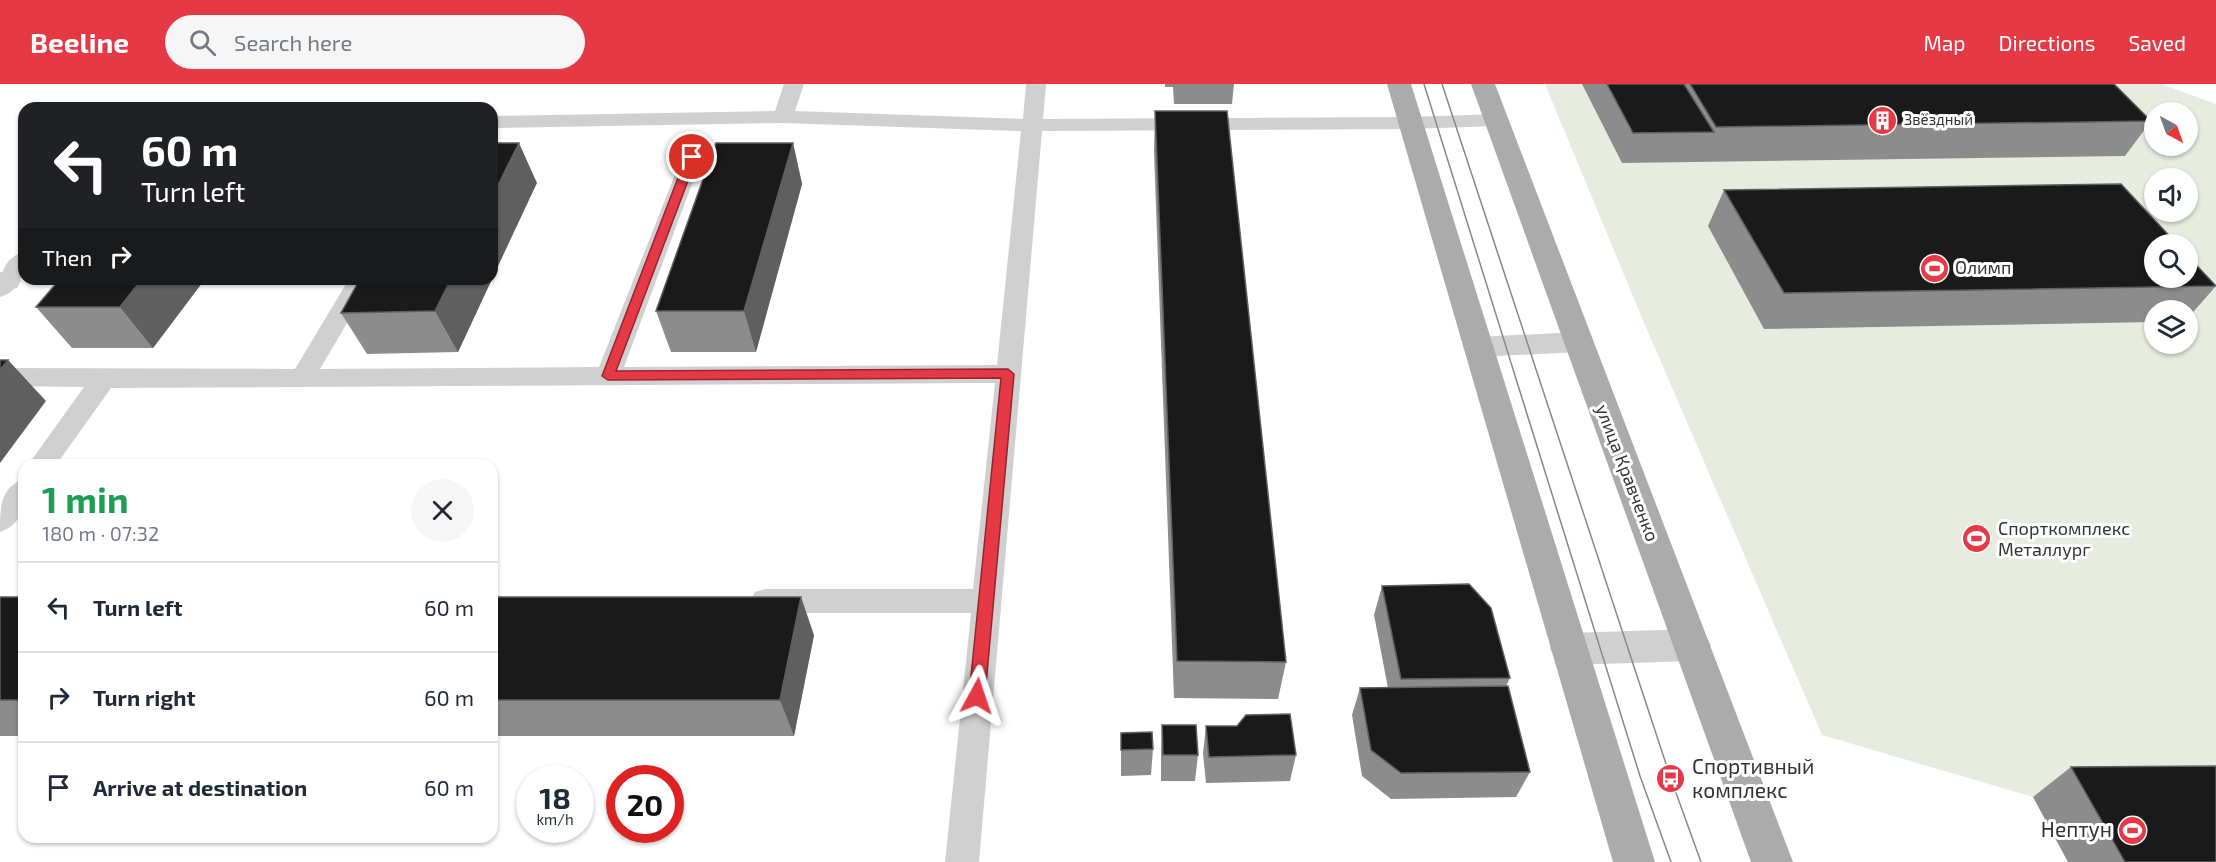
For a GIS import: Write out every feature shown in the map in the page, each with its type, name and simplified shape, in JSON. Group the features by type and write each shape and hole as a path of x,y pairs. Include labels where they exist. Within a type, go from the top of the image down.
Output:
{"main road":[{"path":"1399,84 1634,862"},
{"name":"улица Кравченко","path":"1483,84 1772,862"}],"street":[{"path":"1478,347 1578,342"},
{"path":"1569,649 1692,645"}],"lane":[{"path":"783,117 794,84"},
{"path":"962,862 1028,156 1034,125 1036,84"},
{"path":"498,122 783,117 1034,125 1410,123 1497,120"},
{"path":"608,376 692,157"},
{"path":"303,377 357,285"},
{"path":"0,377 104,379 1008,374"},
{"path":"45,459 104,379"},
{"path":"0,521 18,497"},
{"path":"739,601 986,602"}],"shaded area":[{"name":"Спорткомплекс Металлург","path":"1545,84 2161,84 2216,104 2216,862 2068,862 2033,797 1822,735 1642,318"}],"building":[{"path":"1607,84 1684,84 1714,132 1633,133"},
{"path":"1690,84 2114,84 2144,114 2144,121 1716,127"},
{"path":"1155,111 1227,111 1286,662 1177,661"},
{"path":"498,143 519,143 498,185"},
{"path":"716,143 793,143 744,311 656,311"},
{"path":"2121,184 2144,209 2144,222 2156,222 2168,234 2144,234 2144,287 1784,293 1724,190"},
{"path":"2198,267 2216,286 2198,286"},
{"path":"55,285 137,285 120,307 36,307"},
{"path":"357,285 448,285 435,311 341,313"},
{"path":"0,360 8,360 0,370"},
{"path":"1469,584 1491,608 1510,678 1401,679 1382,586"},
{"path":"0,597 18,597 18,700 0,700"},
{"path":"498,597 801,597 780,700 498,700"},
{"path":"1508,686 1530,772 1401,773 1371,750 1360,688"},
{"path":"1290,714 1296,755 1209,757 1206,726 1237,726 1246,715"},
{"path":"1162,725 1196,725 1198,755 1163,755"},
{"path":"1152,732 1153,749 1121,750 1121,733"},
{"name":"Нептун","path":"2216,766 2216,862 2125,862 2071,767"}],"tram line":[{"path":"1424,84 1640,776 1671,862"},
{"path":"1442,84 1671,779 1701,862"}],"place":[{"name":"Звёздный","path":"1883,120"},
{"name":"Олимп","path":"1934,268"},
{"name":"Спорткомплекс Металлург","path":"1977,539"},
{"name":"Спортивный комплекс","path":"1671,779"},
{"name":"Нептун","path":"2133,830"}],"route":[{"path":"692,157 608,376 1008,374 977,696"}]}
